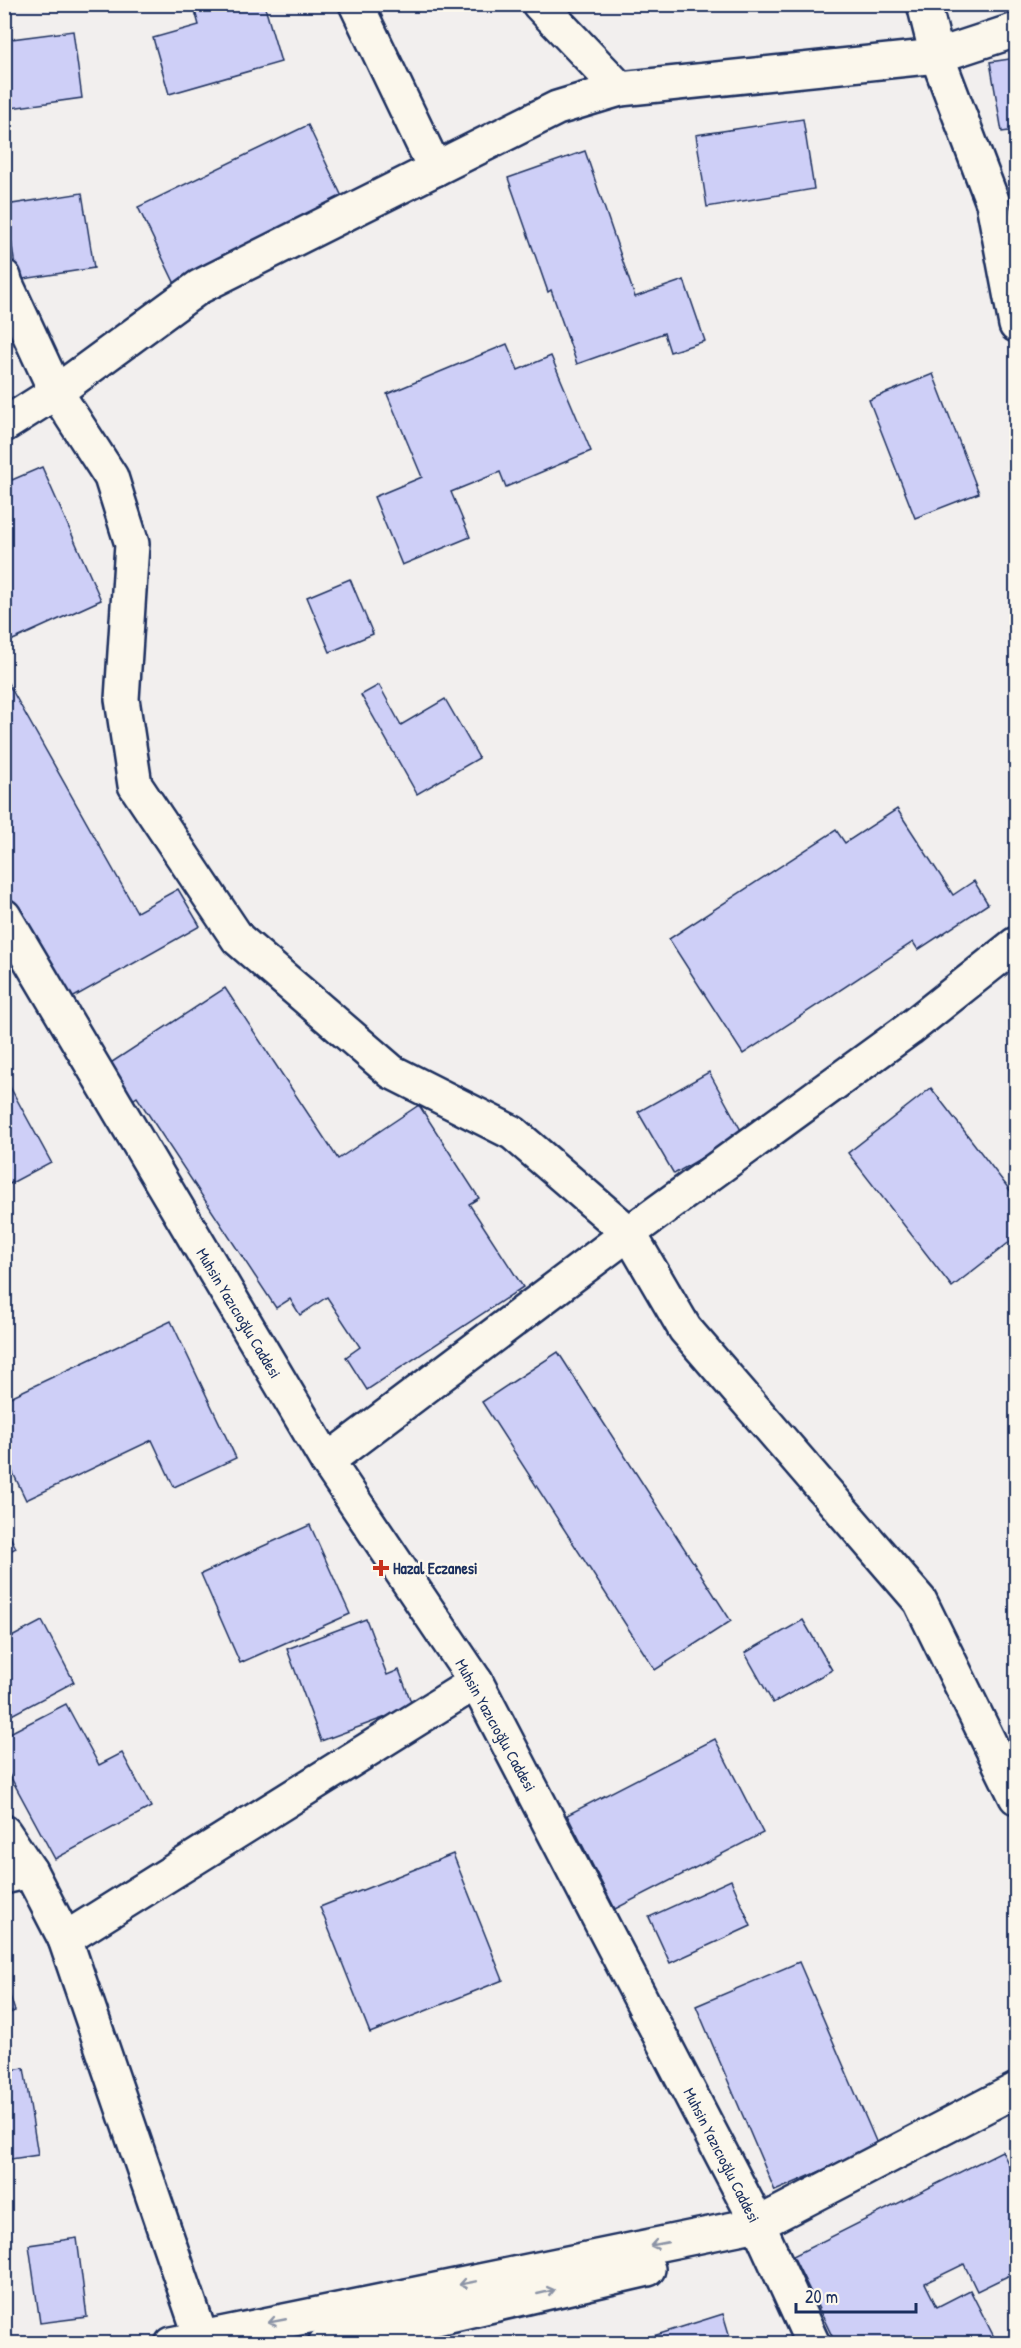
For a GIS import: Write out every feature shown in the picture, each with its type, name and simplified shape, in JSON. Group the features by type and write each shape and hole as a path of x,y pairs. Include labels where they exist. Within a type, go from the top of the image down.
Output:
{"street":[{"path":"356,4 435,169"},
{"path":"539,4 620,89"},
{"path":"924,4 937,56 993,203 1017,325"},
{"path":"4,425 56,392 199,287 557,108 620,89 937,56 1017,30"},
{"path":"4,277 56,392 111,477 132,544 122,699 135,785 238,939 392,1072 513,1133 629,1233 685,1329 920,1601 1017,1797"},
{"name":"Muhsin Yazıcıoğlu Caddesi","path":"4,916 327,1461 476,1682 758,2224 813,2343"},
{"path":"327,1461 629,1233 909,1029 1017,944"},
{"path":"64,1939 476,1682"},
{"path":"4,1832 17,1874 64,1939 194,2341 758,2224"},
{"path":"325,2343 727,2250 758,2224 1017,2090"}],"building":[{"path":"193,4 264,4 281,62 169,94 153,38 199,25"},
{"path":"73,31 82,98 4,109 4,40"},
{"path":"1016,58 1016,130 1002,132 990,62"},
{"path":"803,119 814,189 707,207 696,135"},
{"path":"308,125 345,203 175,284 138,207"},
{"path":"585,151 635,297 684,280 705,341 670,352 664,333 577,364 551,290 548,292 508,178"},
{"path":"82,193 94,268 17,280 6,205"},
{"path":"507,344 518,370 551,356 591,451 506,487 500,472 451,492 470,537 402,565 374,497 422,477 387,394"},
{"path":"933,374 979,493 915,518 869,400"},
{"path":"4,465 12,480 42,467 101,600 4,644"},
{"path":"350,579 373,634 330,652 307,597"},
{"path":"4,676 137,912 178,889 200,926 65,1002 4,895"},
{"path":"379,685 401,725 445,699 479,758 417,794 361,695"},
{"path":"897,809 953,895 974,881 988,904 918,950 913,942 743,1054 669,939 836,830 845,843"},
{"path":"225,988 338,1159 419,1105 479,1198 469,1204 523,1287 367,1390 346,1357 360,1347 327,1297 300,1315 290,1299 276,1308 137,1097 127,1104 103,1068"},
{"path":"709,1072 743,1134 674,1174 638,1112"},
{"path":"4,1076 51,1162 4,1187"},
{"path":"931,1088 1016,1198 1016,1237 952,1287 848,1153"},
{"path":"171,1321 236,1458 174,1487 152,1440 26,1500 4,1454 4,1400"},
{"path":"558,1352 731,1621 655,1670 482,1402"},
{"path":"310,1525 350,1614 240,1663 201,1574"},
{"path":"4,1526 16,1548 4,1554"},
{"path":"366,1619 387,1675 399,1670 413,1707 321,1741 287,1649"},
{"path":"803,1620 832,1670 773,1703 745,1653"},
{"path":"42,1621 74,1682 4,1719 4,1641"},
{"path":"66,1704 99,1765 122,1753 151,1807 55,1859 4,1765 4,1736"},
{"path":"715,1739 763,1833 615,1909 567,1815"},
{"path":"453,1854 503,1980 370,2033 320,1907"},
{"path":"731,1880 751,1926 670,1963 649,1917"},
{"path":"799,1962 878,2146 775,2191 696,2006"},
{"path":"4,1978 15,2011 4,2015"},
{"path":"24,2068 38,2155 4,2160 4,2071"},
{"path":"1002,2151 1016,2180 1016,2272 977,2291 964,2264 925,2283 937,2307 970,2290 995,2339 986,2344 836,2344 793,2256"},
{"path":"77,2238 87,2317 40,2323 29,2245"},
{"path":"723,2314 732,2344 628,2344"}],"place":[{"name":"Hazal Eczanesi","path":"381,1568"}]}
